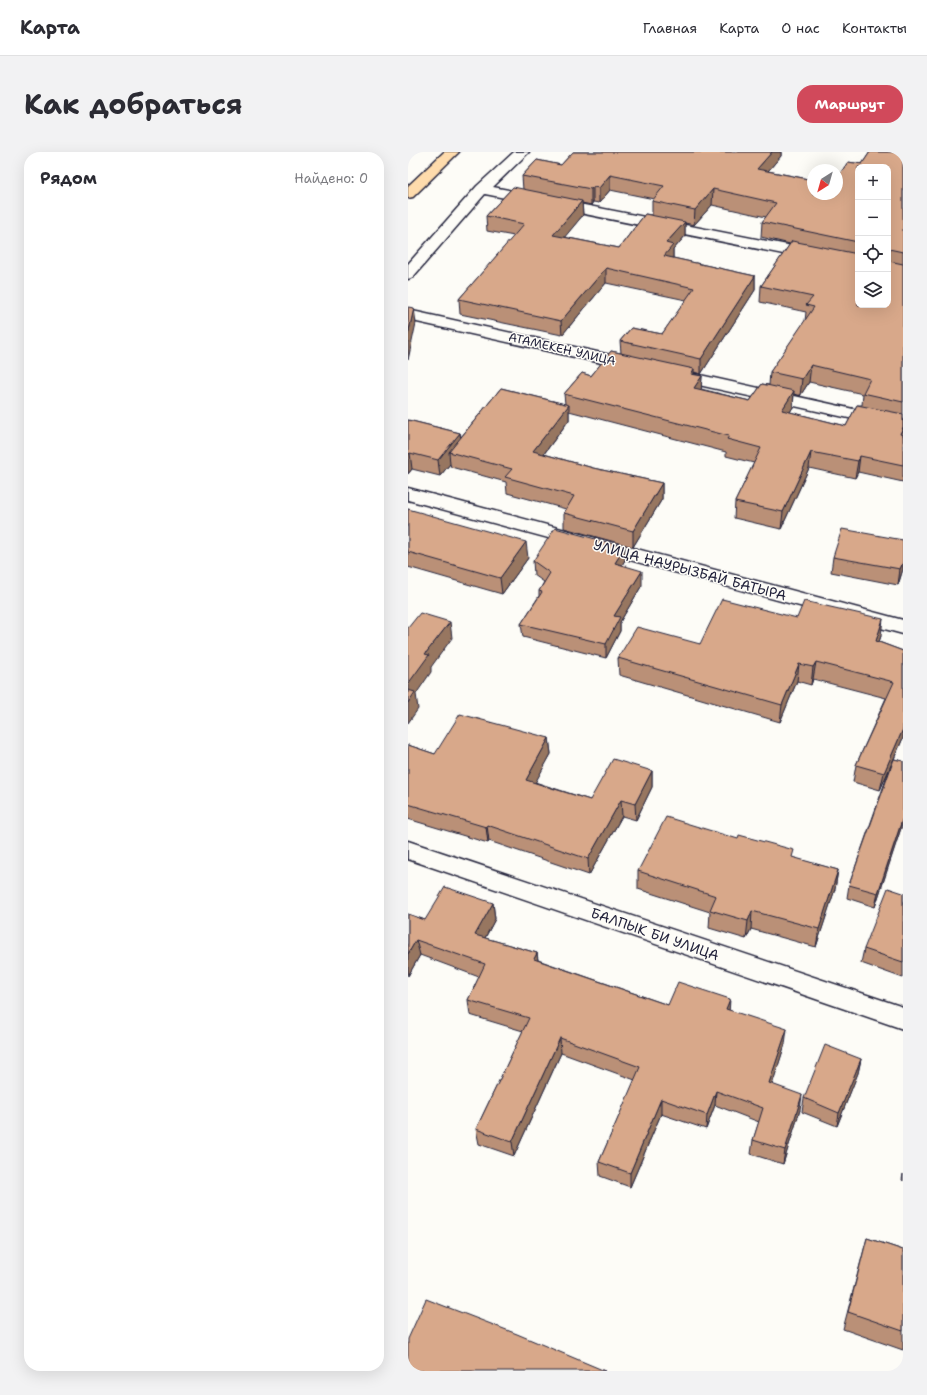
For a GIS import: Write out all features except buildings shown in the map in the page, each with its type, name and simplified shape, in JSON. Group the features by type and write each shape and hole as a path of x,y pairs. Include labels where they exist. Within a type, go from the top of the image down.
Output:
{"main road":[{"path":"408,194 452,152"}],"street":[{"path":"408,274 482,189 522,152"},
{"path":"482,189 855,263"},
{"name":"АТАМЕКЕН УЛИЦА","path":"408,315 903,425"},
{"name":"УЛИЦА НАУРЫЗБАЙ БАТЫРА","path":"408,494 903,627"},
{"name":"БАЛПЫК БИ УЛИЦА","path":"408,850 903,1018"}]}
